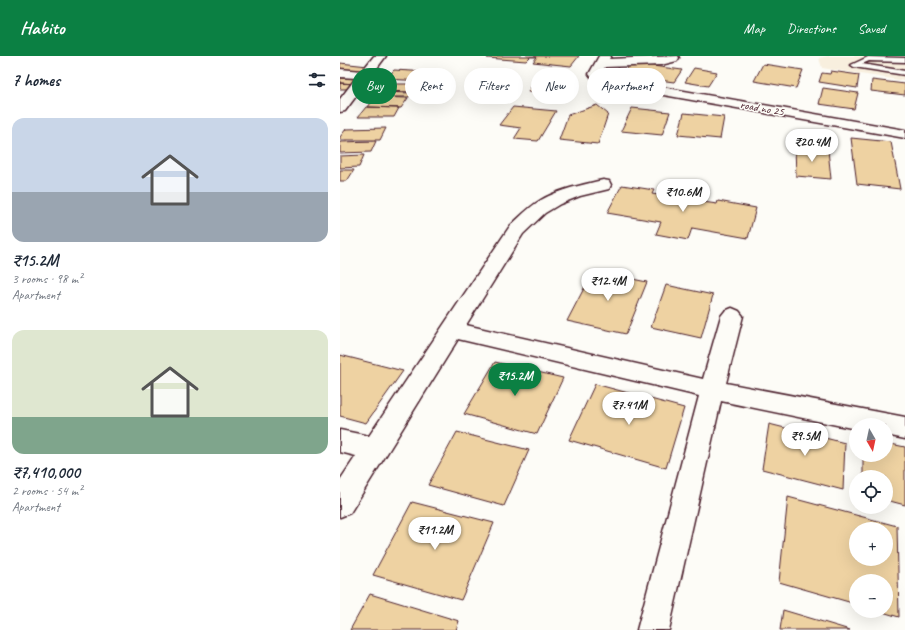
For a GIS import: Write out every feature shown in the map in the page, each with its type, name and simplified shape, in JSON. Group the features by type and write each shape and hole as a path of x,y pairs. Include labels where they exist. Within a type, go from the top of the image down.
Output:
{"street":[{"path":"371,68 380,56"},
{"path":"603,60 661,61 673,58 672,56"},
{"name":"road no 25","path":"603,60 595,74 601,80 905,134"},
{"path":"340,73 352,74"},
{"path":"340,108 352,92"},
{"path":"340,504 516,230 548,203 564,196 603,185"},
{"path":"653,630 712,390 732,316"},
{"path":"453,330 712,390 905,428"},
{"path":"340,441 375,449"}],"lane":[{"path":"905,60 868,60 854,65 905,73"}],"shaded area":[{"path":"829,56 905,56 905,81 822,68 819,58"}],"building":[{"path":"489,56 579,56 571,66 533,62 537,57 530,57 526,61 487,58"},
{"path":"340,63 368,66 366,68 352,68 352,72 340,71"},
{"path":"631,63 682,70 674,82 666,81 666,68 627,68"},
{"path":"763,64 803,70 796,88 754,81"},
{"path":"694,68 717,72 708,86 685,82"},
{"path":"397,70 405,71 405,80 397,80"},
{"path":"831,71 859,75 857,88 819,82 822,73 830,74"},
{"path":"340,78 352,79 352,84 340,83"},
{"path":"872,80 905,84 905,95 871,91"},
{"path":"340,83 352,84 350,89 340,89"},
{"path":"397,84 405,84 405,92 397,91"},
{"path":"823,88 858,93 854,109 819,104"},
{"path":"397,93 405,93 405,97 397,97"},
{"path":"397,98 405,98 405,102 401,108 368,107 370,104 397,104"},
{"path":"597,105 608,114 598,144 559,140 568,115"},
{"path":"366,107 399,108 394,117 358,117"},
{"path":"513,107 556,111 538,141 514,139 521,128 499,125"},
{"path":"632,108 670,112 662,135 621,131"},
{"path":"684,113 724,117 720,139 678,135"},
{"path":"386,128 380,140 340,140 340,137 346,129"},
{"path":"851,138 891,142 900,189 857,184"},
{"path":"376,141 371,152 340,153 340,142"},
{"path":"795,147 828,150 831,179 796,176"},
{"path":"364,155 359,167 340,168 340,156"},
{"path":"340,170 354,170 347,181 340,181"},
{"path":"622,185 654,190 652,194 677,198 678,194 697,198 696,201 717,204 718,201 756,208 748,238 692,228 688,240 656,234 661,222 607,213"},
{"path":"593,271 647,282 626,334 567,321"},
{"path":"666,285 713,295 701,338 651,327"},
{"path":"340,355 403,371 366,423 340,416"},
{"path":"495,362 563,378 537,434 464,414"},
{"path":"595,384 684,408 666,468 569,440"},
{"path":"769,424 845,443 843,490 762,469"},
{"path":"457,432 529,450 504,506 428,485"},
{"path":"893,444 905,447 905,505 893,502 893,470 863,470 863,462 893,462"},
{"path":"788,497 882,522 849,522 849,566 893,566 893,525 897,526 899,617 893,615 893,574 849,574 849,602 779,582"},
{"path":"412,502 494,523 461,600 373,575"},
{"path":"370,594 459,621 456,630 350,630"},
{"path":"783,610 850,630 780,630"}]}
